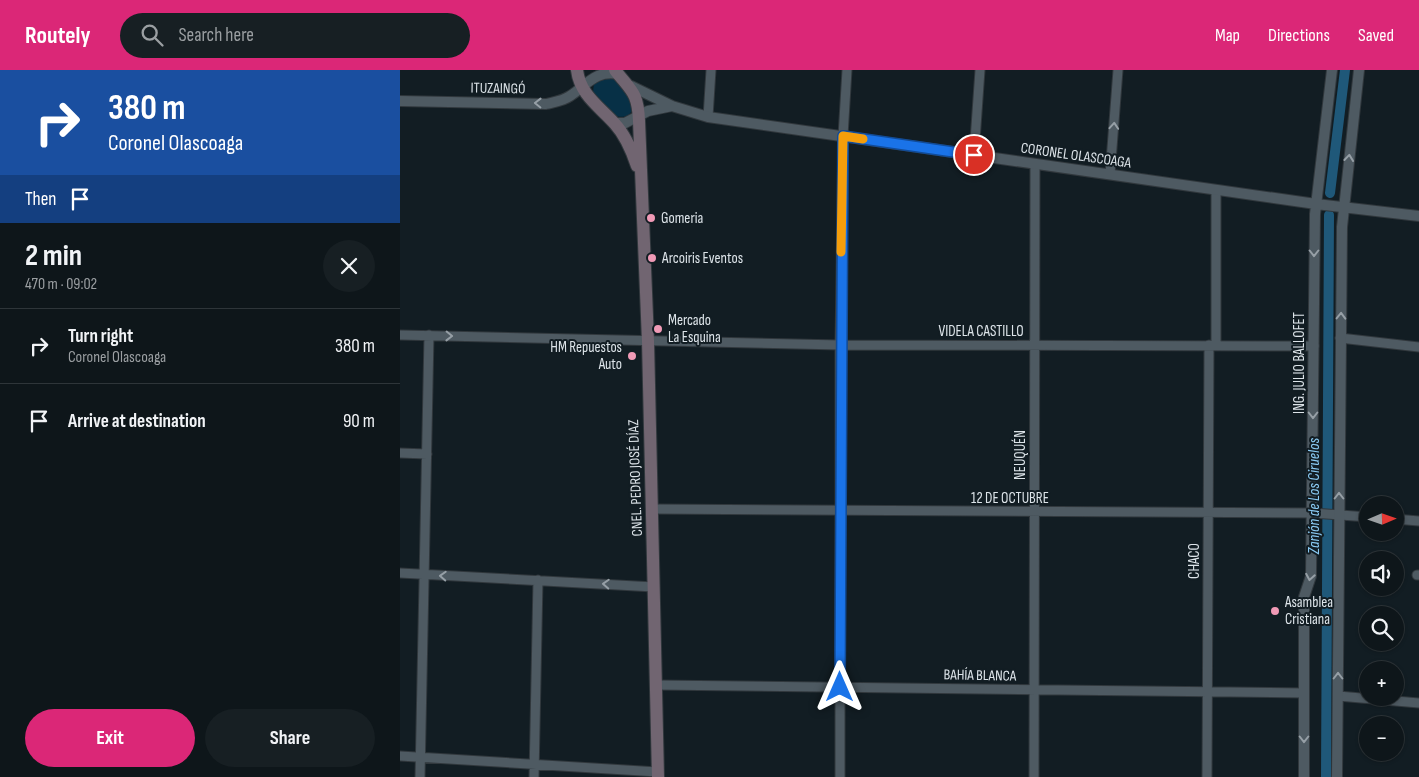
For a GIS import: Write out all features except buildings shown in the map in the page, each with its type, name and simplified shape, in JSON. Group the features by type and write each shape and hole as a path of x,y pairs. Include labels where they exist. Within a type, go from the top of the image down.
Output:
{"main road":[{"name":"CNEL. PEDRO JOSÉ DÍAZ","path":"577,70 586,88 628,144 641,178"},
{"name":"CNEL. PEDRO JOSÉ DÍAZ","path":"617,72 631,86 636,101 641,178 648,341 658,774"}],"street":[{"path":"708,117 711,70"},
{"path":"840,777 840,345 843,136 846,70"},
{"path":"974,155 980,70"},
{"path":"1110,174 1118,70"},
{"name":"ING. JULIO BALLOFET","path":"1304,777 1304,597 1311,576 1316,513 1314,346 1316,204 1332,70"},
{"path":"1338,777 1336,514 1340,338 1344,206 1359,70"},
{"name":"ITUZAINGÓ","path":"400,101 546,104 568,98 586,88 600,73 617,72"},
{"name":"CORONEL OLASCOAGA","path":"631,86 672,106 708,117 1316,204 1419,216"},
{"path":"614,123 625,123 636,117 672,106"},
{"name":"NEUQUÉN","path":"1034,777 1035,164"},
{"name":"CHACO","path":"1207,777 1208,513 1216,190"},
{"name":"VIDELA CASTILLO","path":"400,335 840,345 1314,346"},
{"path":"420,777 429,335"},
{"path":"1340,338 1419,347"},
{"path":"400,453 427,454"},
{"name":"12 DE OCTUBRE","path":"652,510 1316,513 1359,516"},
{"path":"1404,520 1419,521"},
{"path":"400,573 654,587"},
{"path":"534,777 538,580"},
{"name":"BAHÍA BLANCA","path":"656,685 1304,694"},
{"path":"1338,696 1419,702"},
{"path":"400,756 658,774"}],"shaded area":[{"path":"602,77 620,82 624,86 633,109 629,115 623,117 612,114 593,92 594,83"}],"waterway":[{"name":"Zanjón de Los Ciruelos","path":"1330,193 1345,70"},
{"name":"Zanjón de Los Ciruelos","path":"1326,777 1329,215"}],"slow traffic":[{"path":"841,252 843,136 863,139"}],"place":[{"name":"Gomeria","path":"651,218"},
{"name":"Arcoiris Eventos","path":"652,258"},
{"name":"Mercado La Esquina","path":"658,329"},
{"name":"HM Repuestos Auto","path":"632,356"},
{"name":"Asamblea Cristiana","path":"1275,611"}],"route":[{"path":"840,687 840,345 843,136 974,155"}]}
